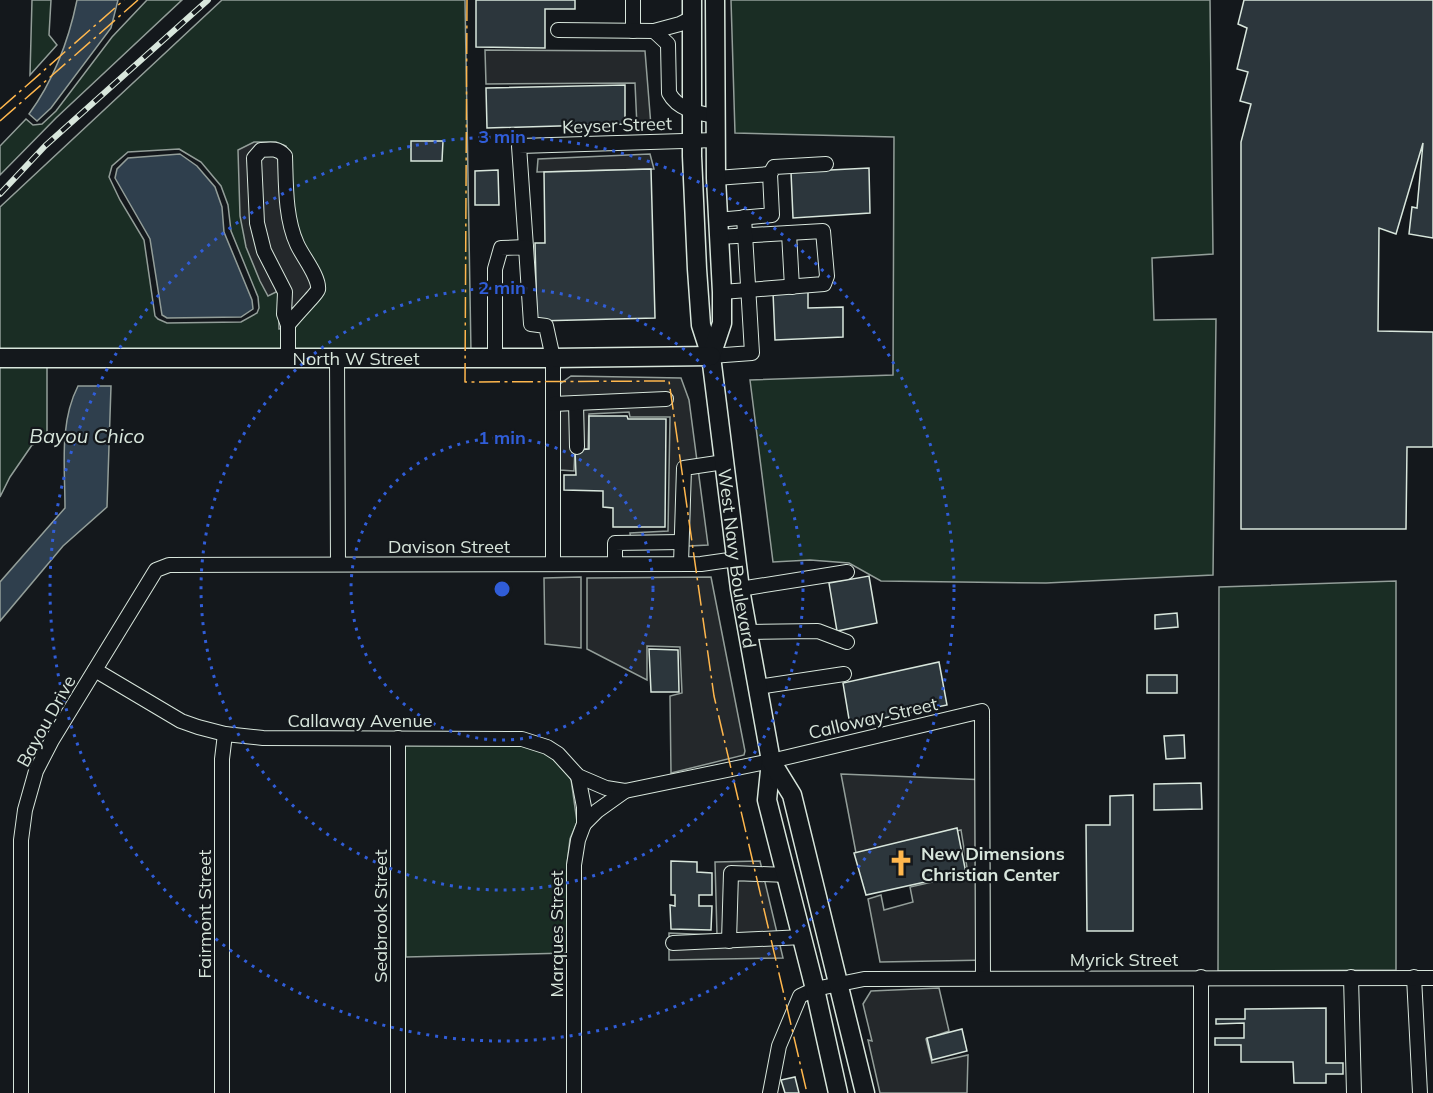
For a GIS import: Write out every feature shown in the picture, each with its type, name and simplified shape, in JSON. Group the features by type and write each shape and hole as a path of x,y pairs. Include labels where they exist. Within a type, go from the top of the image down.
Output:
{"main road":[{"name":"West Navy Boulevard","path":"711,356 722,323 716,178 715,0"},
{"name":"West Navy Boulevard","path":"692,9 693,198 701,325 711,356 740,589 771,760 767,800 803,937 838,1093"},
{"name":"North W Street","path":"0,358 711,356"},
{"name":"West Navy Boulevard","path":"771,760 792,795 864,1093"}],"street":[{"path":"633,0 633,31"},
{"path":"558,30 654,31 680,24 692,9"},
{"path":"654,31 668,44 669,93 672,99 692,112 715,116"},
{"name":"Keyser Street","path":"526,247 519,146 716,140"},
{"path":"288,325 302,307 317,294 318,288 296,242 289,216 285,156 281,151 273,149 261,150 254,158 254,198 264,251 285,292 302,307"},
{"path":"773,234 770,174 774,167 826,164"},
{"path":"716,178 770,174"},
{"path":"718,229 744,217 772,215"},
{"path":"711,356 752,353 744,217"},
{"path":"718,229 745,236 823,231 827,276 824,284 722,292"},
{"path":"789,232 792,287"},
{"path":"495,358 495,269 501,248 526,247 531,324 546,326 553,358 553,564"},
{"path":"285,292 284,314 288,325 288,358"},
{"path":"337,358 338,564"},
{"path":"553,404 666,399"},
{"path":"576,403 577,447"},
{"path":"681,564 684,468 724,462"},
{"path":"615,564 615,543 681,542"},
{"name":"Davison Street","path":"162,566 681,564 716,563 736,559"},
{"name":"Bayou Drive","path":"21,1093 21,840 24,810 36,771 52,740 153,574 162,566"},
{"path":"740,589 847,572"},
{"path":"747,632 818,632 847,642"},
{"name":"Callaway Avenue","path":"95,670 181,721 198,728 225,734 263,738 528,740 558,754 578,776 606,788 625,791 771,760"},
{"path":"758,687 844,674"},
{"name":"Calloway Street","path":"771,760 982,711 983,977"},
{"name":"Fairmont Street","path":"222,1093 222,759 225,734"},
{"name":"Seabrook Street","path":"398,738 398,1093"},
{"name":"Marques Street","path":"574,1093 574,865 578,840 584,824 584,807 578,776"},
{"name":"Callaway Avenue","path":"584,824 597,811 625,791"},
{"path":"729,941 731,873 787,875"},
{"path":"673,944 803,937"},
{"path":"1201,977 1201,1093"},
{"path":"1351,977 1354,1093"},
{"path":"1414,977 1420,1093"},
{"name":"Myrick Street","path":"815,989 864,979 1433,978"},
{"path":"770,1093 779,1046 796,1002 805,993 815,989"}],"green space":[{"path":"32,0 51,0 49,35 57,45 30,75"},
{"path":"147,0 182,0 56,118 0,175 0,146 26,119 33,125 42,124 56,111 112,37"},
{"path":"222,0 465,0 471,352 0,352 0,207","holes":["179,149 201,162 221,186 228,205 231,231 258,297 257,313 241,322 167,323 155,316 144,240 109,177 112,166 128,152"]},
{"path":"731,0 1210,0 1213,254 1152,258 1154,320 1216,319 1213,575 1046,583 881,581 849,563 810,560 773,562 750,380 893,375 894,137 735,133"},
{"path":"0,365 47,365 47,440 32,445 10,477 0,497"},
{"path":"1396,581 1396,970 1218,971 1219,587"},
{"path":"405,745 521,745 543,752 553,759 571,779 577,822 570,839 567,864 567,953 406,957"}],"shaded area":[{"path":"485,50 645,51 651,126 637,127 635,83 486,84"},
{"path":"254,142 276,142 286,146 289,154 296,230 324,286 320,299 302,312 294,328 279,329 278,291 268,296 246,247 240,216 238,150"},
{"path":"650,154 654,169 537,172 538,159"},
{"path":"571,376 681,378 689,400 708,545 632,549 630,533 668,531 670,417 630,417 629,412 589,414 588,449 575,449 574,471 560,470 560,384"},
{"path":"581,577 581,648 545,644 544,578"},
{"path":"711,577 745,751 744,755 671,773 670,696 682,693 680,647 647,646 647,680 587,649 587,578"},
{"path":"841,774 988,780 989,960 880,962 868,899 881,895 884,910 913,902 910,887 968,874 961,830 856,853"},
{"path":"760,861 783,958 669,960 669,933 717,935 715,862"},
{"path":"939,988 949,1031 926,1039 932,1063 968,1055 967,1093 880,1093 868,1040 872,1041 863,1004 871,991"}],"water":[{"path":"77,0 118,0 111,28 51,108 37,121 29,114 46,88 59,59 70,30"},
{"path":"180,154 197,166 215,187 222,207 224,232 252,300 253,309 241,317 167,318 162,315 150,239 115,178 117,169 128,158"},
{"name":"Bayou Chico","path":"78,386 111,386 107,507 63,546 0,621 0,582 65,508 66,430 72,400"}],"building":[{"path":"476,0 575,0 575,9 545,9 545,48 476,47"},
{"path":"1244,0 1433,0 1433,238 1409,234 1412,207 1417,208 1423,143 1396,234 1379,228 1378,331 1433,332 1433,447 1407,447 1406,529 1241,529 1241,142 1251,104 1240,101 1248,72 1237,69 1247,28 1238,24"},
{"path":"625,85 625,124 487,128 486,88"},
{"path":"411,141 443,141 442,161 411,161"},
{"path":"869,168 870,213 793,218 791,172"},
{"path":"651,169 655,318 537,321 535,243 545,243 544,172"},
{"path":"498,170 499,205 475,205 475,171"},
{"path":"808,289 808,308 843,307 843,337 775,340 773,292"},
{"path":"589,416 666,419 665,527 613,527 613,508 603,507 603,491 564,490 564,475 576,475 575,450 589,449"},
{"path":"869,576 877,623 837,631 829,583"},
{"path":"1177,613 1178,627 1155,629 1155,615"},
{"path":"649,649 678,650 679,692 651,692"},
{"path":"939,662 947,705 850,725 843,683"},
{"path":"1147,675 1177,675 1177,693 1147,693"},
{"path":"1184,735 1185,758 1166,759 1164,736"},
{"path":"1201,783 1202,809 1154,810 1154,784"},
{"path":"1133,795 1133,931 1087,931 1086,825 1110,825 1110,796"},
{"path":"957,828 966,873 866,895 854,853"},
{"path":"671,861 697,862 697,872 712,873 712,895 699,895 699,906 712,906 711,930 671,929 670,905 675,906 675,895 671,895"},
{"path":"1326,1008 1326,1063 1343,1063 1343,1074 1326,1074 1326,1083 1294,1083 1293,1062 1241,1062 1241,1045 1215,1045 1215,1038 1244,1038 1244,1023 1216,1024 1216,1019 1245,1019 1245,1009"},
{"path":"962,1029 967,1051 932,1060 927,1038"},
{"path":"795,1077 799,1093 785,1093 781,1080"}],"railway":[{"path":"0,194 45,146 208,0"}],"power":[{"path":"0,109 124,0"},
{"path":"0,121 138,0"},
{"path":"467,0 465,382 669,381 714,696 807,1093"}],"place":[{"name":"New Dimensions Christian Center","path":"901,863"}]}
